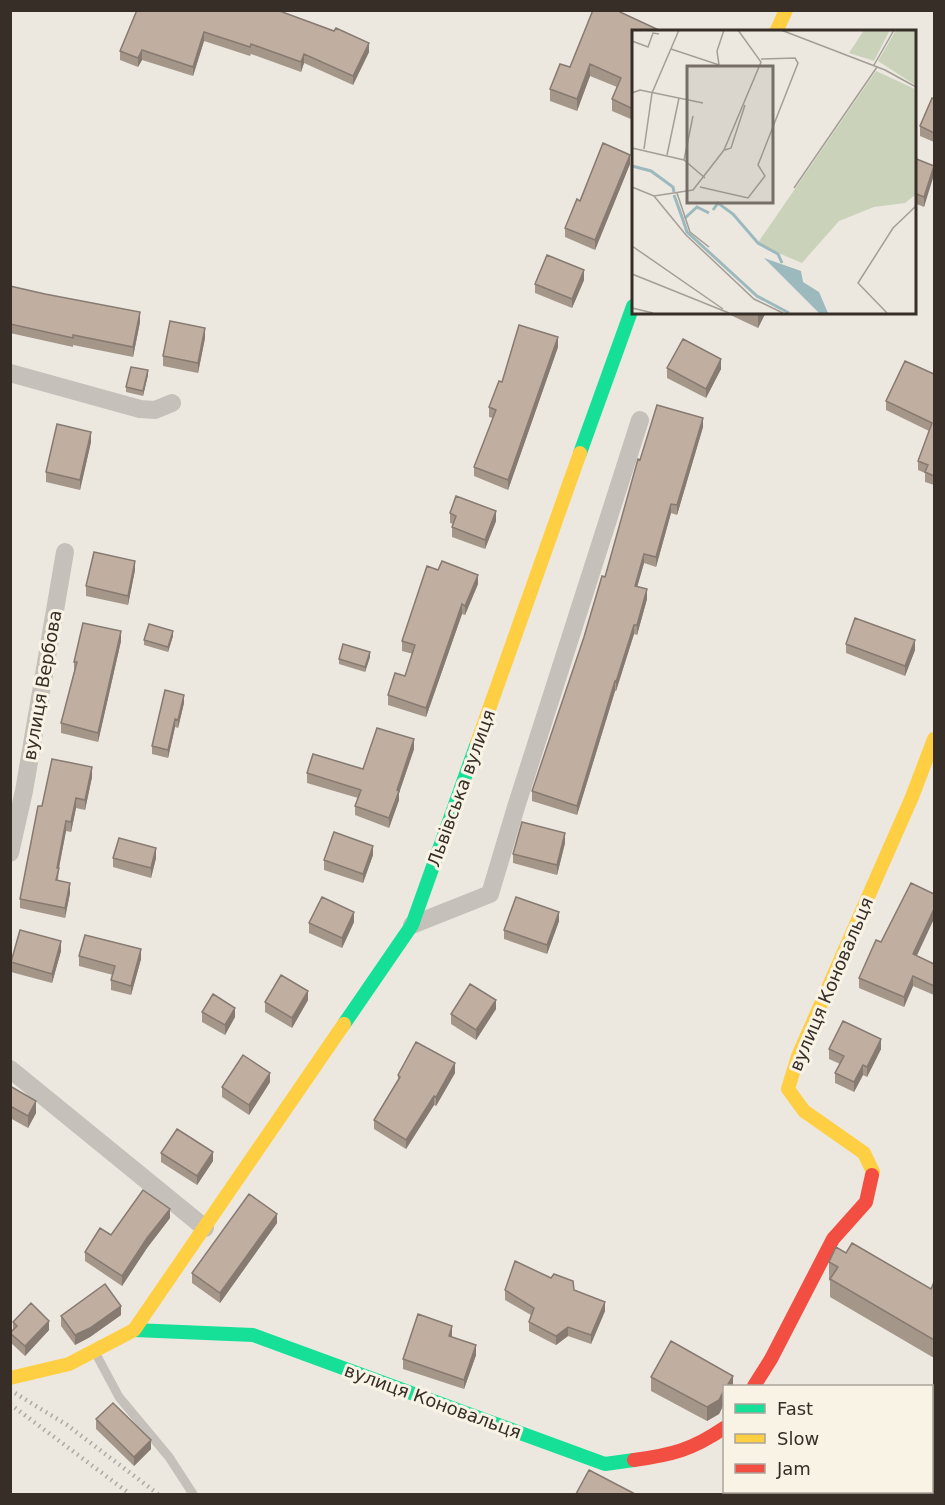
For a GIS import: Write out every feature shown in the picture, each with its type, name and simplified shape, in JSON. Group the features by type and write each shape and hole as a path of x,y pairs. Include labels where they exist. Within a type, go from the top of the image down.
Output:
{"street":[{"path":"777,30 786,10"},
{"name":"Львівська вулиця","path":"134,1330 412,925 632,309"},
{"path":"10,373 140,409 155,410 172,403"},
{"path":"412,925 490,894 640,420"},
{"name":"вулиця Вербова","path":"10,854 24,791 65,552"},
{"name":"вулиця Коновальця","path":"755,1385 771,1359 833,1239 866,1203 873,1172 864,1154 804,1111 788,1089 798,1056 907,808 934,739"},
{"path":"10,1069 205,1228"},
{"path":"10,1378 69,1364 134,1330"},
{"name":"вулиця Коновальця","path":"134,1330 253,1335 605,1464 669,1455 702,1443 723,1429"}],"lane":[{"path":"95,1352 119,1397 169,1457 193,1494"}],"building":[{"path":"137,10 277,10 334,31 336,28 369,43 353,76 304,54 301,62 251,44 250,47 204,32 193,67 142,50 138,58 120,51"},
{"path":"593,10 620,10 659,30 632,30 632,109 612,99 621,78 590,64 577,99 550,89 560,64 570,67"},
{"path":"932,98 934,99 934,133 920,126"},
{"path":"603,143 630,155 595,240 565,228 577,199 580,201"},
{"path":"915,158 934,166 924,197 915,193"},
{"path":"547,255 584,270 572,299 535,284"},
{"path":"10,286 140,312 133,347 73,335 73,338 10,324"},
{"path":"170,321 205,328 198,363 163,356"},
{"path":"519,325 558,337 508,480 474,467 496,410 489,407 499,381 502,382"},
{"path":"683,339 721,359 706,389 667,368"},
{"path":"905,361 934,374 934,476 925,472 928,465 918,461 932,423 886,401"},
{"path":"131,367 148,370 143,391 126,387"},
{"path":"657,405 703,418 677,505 671,504 656,557 644,554 635,586 647,589 637,625 634,625 615,681 577,806 532,791 602,576 605,577 638,459 640,460"},
{"path":"57,424 91,432 80,480 46,472"},
{"path":"456,496 496,511 485,540 452,527 456,516 450,513"},
{"path":"94,552 135,561 128,596 86,586"},
{"path":"442,561 478,575 465,606 462,604 426,708 388,695 395,673 405,676 415,645 402,641 427,566 438,570"},
{"path":"855,618 915,640 905,666 846,644"},
{"path":"83,623 121,631 98,733 61,723 77,662 74,662"},
{"path":"149,624 173,631 168,647 144,640"},
{"path":"343,644 370,652 365,667 339,659"},
{"path":"165,690 184,695 178,720 175,719 168,750 152,746"},
{"path":"377,728 414,739 389,818 355,806 361,790 307,773 313,754 363,769"},
{"path":"52,759 92,767 85,800 76,798 71,822 66,821 57,868 59,868 56,880 70,883 65,908 20,899 38,806 42,806"},
{"path":"522,822 565,833 557,865 513,854"},
{"path":"334,832 373,846 363,874 324,860"},
{"path":"119,838 156,848 151,868 113,858"},
{"path":"911,883 934,894 934,909 913,954 934,964 934,986 913,976 904,997 859,978 876,940 881,942"},
{"path":"322,897 354,912 342,938 309,923"},
{"path":"516,897 559,912 547,945 504,930"},
{"path":"20,930 61,941 52,974 11,962"},
{"path":"85,935 141,949 131,986 111,980 115,966 79,956"},
{"path":"281,975 308,991 292,1018 265,1002"},
{"path":"470,984 496,1000 476,1030 451,1014"},
{"path":"213,994 235,1008 225,1025 202,1012"},
{"path":"843,1021 881,1039 867,1067 863,1065 854,1082 835,1073 844,1056 829,1049"},
{"path":"416,1042 455,1063 436,1097 434,1096 406,1140 374,1120 400,1077 398,1075"},
{"path":"243,1055 270,1073 249,1105 222,1087"},
{"path":"10,1086 36,1101 28,1116 10,1106"},
{"path":"177,1129 213,1152 197,1176 161,1153"},
{"path":"143,1190 170,1209 147,1238 122,1276 85,1252 100,1228 111,1235"},
{"path":"249,1194 277,1214 220,1293 192,1273"},
{"path":"852,1243 931,1289 934,1282 934,1340 830,1279 838,1267 829,1262 836,1247 846,1253"},
{"path":"515,1261 551,1278 554,1274 573,1281 574,1290 605,1302 591,1335 568,1327 556,1336 529,1322 534,1308 505,1290"},
{"path":"105,1284 121,1306 90,1328 75,1335 61,1316"},
{"path":"31,1303 49,1321 25,1346 10,1333 17,1326 13,1322"},
{"path":"418,1314 452,1326 449,1336 476,1345 464,1380 403,1359"},
{"path":"671,1341 733,1376 728,1385 723,1385 723,1392 719,1400 707,1407 651,1377"},
{"path":"113,1403 151,1440 134,1457 96,1419"},
{"path":"589,1470 635,1494 576,1494"}],"railway":[{"path":"10,1390 67,1425 158,1494"},
{"path":"10,1404 130,1494"}],"traffic: fast":[{"path":"580,453 632,309"},
{"path":"344,1024 412,925 477,743"},
{"path":"134,1330 253,1335 605,1464 634,1460"}],"traffic: slow":[{"path":"777,30 786,10"},
{"path":"477,743 580,453"},
{"path":"872,1175 873,1172 864,1153 804,1111 788,1089 798,1056 912,797 934,739"},
{"path":"10,1378 69,1364 134,1330 344,1024"}],"traffic: jam":[{"path":"755,1385 771,1359 833,1239 866,1202 872,1175"},
{"path":"634,1460 681,1450 702,1442 723,1429"}]}
